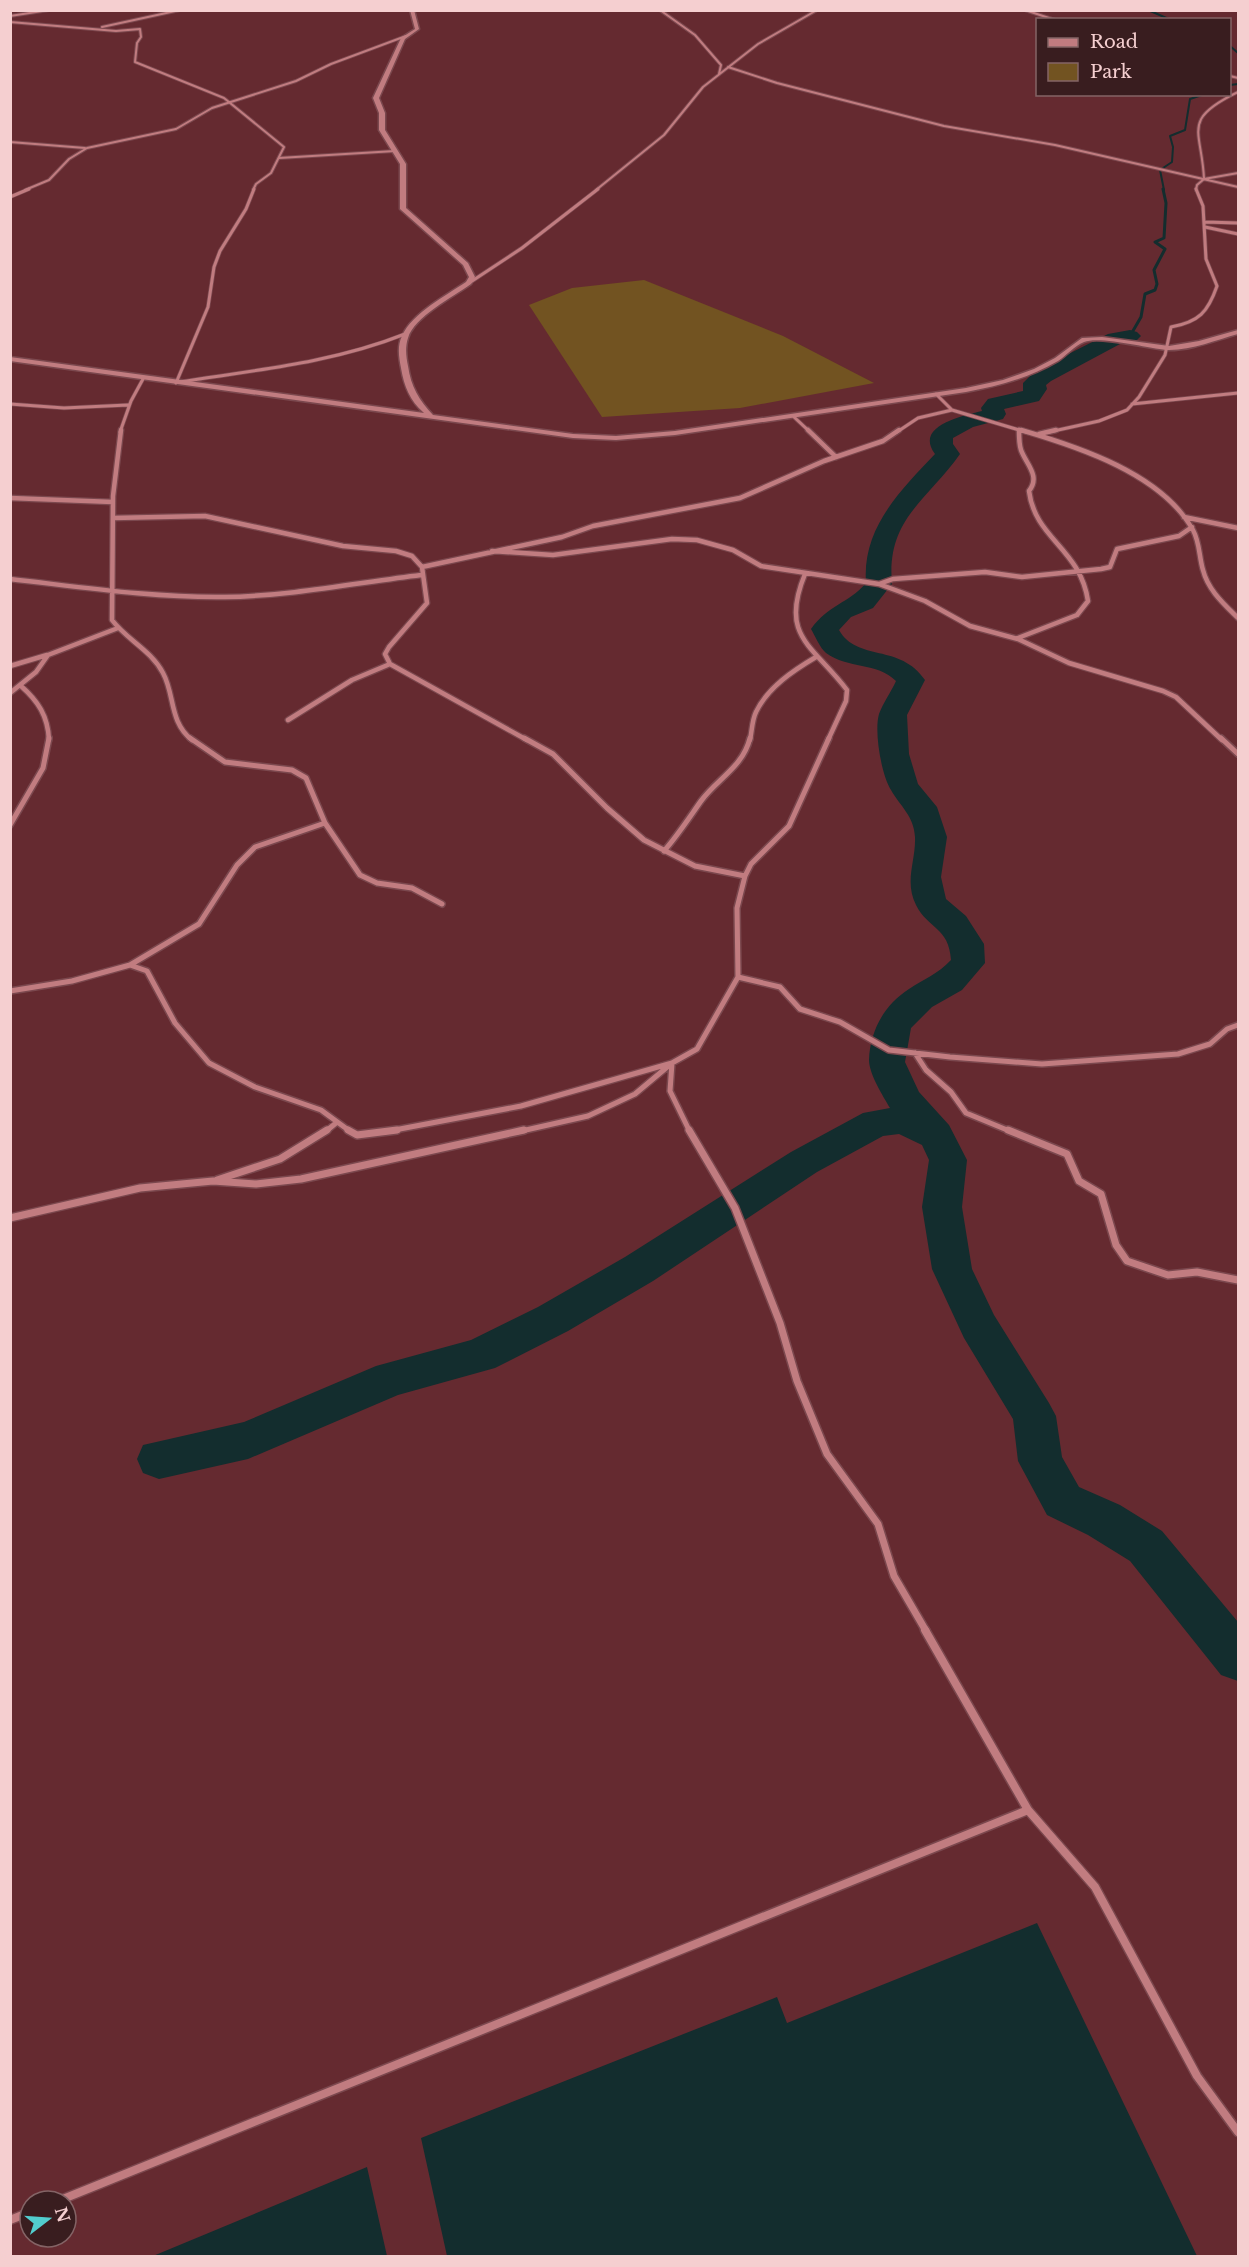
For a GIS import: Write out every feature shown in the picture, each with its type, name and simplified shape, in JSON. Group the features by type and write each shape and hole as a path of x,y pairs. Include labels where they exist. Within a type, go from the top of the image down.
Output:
{"street":[{"path":"10,16 49,10"},
{"path":"94,29 180,10"},
{"path":"10,142 87,148 170,131 226,102 296,81 338,61 405,36 417,28 412,10"},
{"path":"660,10 698,38 721,64 719,74"},
{"path":"176,383 346,354 381,345 405,334 413,324 522,248 642,154 664,135 696,95 719,74 758,44 817,10"},
{"path":"1025,10 1049,18"},
{"path":"10,22 94,29 140,29 141,36 134,61 180,82 206,89 224,98 226,102 282,144 283,151 271,173 256,184 246,209 220,251 214,267 208,307 176,383"},
{"path":"405,36 376,98 382,113 382,129 403,164 403,209 466,264 472,277 470,283"},
{"path":"728,67 777,83 944,126 1055,145 1239,187"},
{"path":"1203,180 1202,156 1198,147 1200,120 1216,103 1231,96"},
{"path":"10,197 49,180 69,159 87,148"},
{"path":"279,158 395,151"},
{"path":"1039,434 1117,415 1132,404 1168,348 1170,327 1191,324 1202,318 1217,286 1206,259 1205,222 1203,206 1196,192 1197,185 1203,180 1239,173"},
{"path":"1205,222 1239,223"},
{"path":"1205,227 1239,234"},
{"path":"10,359 176,383 607,438 675,433 794,417 1005,382 1058,359 1082,340 1102,339 1168,348 1200,343 1239,332"},
{"path":"405,334 403,362 410,392 417,404 431,416"},
{"path":"143,378 128,405 117,440 113,502 114,591 111,610 118,628 146,648 164,674 173,713 186,735 211,755 225,762 292,770 306,778 324,823 360,875 376,883 412,888 442,904"},
{"path":"1132,404 1239,393"},
{"path":"936,394 952,410 1080,447 1151,488 1192,527 1199,539 1202,564 1209,585 1239,618"},
{"path":"10,404 64,408 128,405"},
{"path":"422,567 562,537 582,529 614,522 740,498 836,457 882,441 918,418 952,410"},
{"path":"794,417 836,457"},
{"path":"1018,639 1077,615 1088,601 1087,585 1080,570 1062,544 1034,513 1029,491 1033,486 1033,473 1020,449 1019,429"},
{"path":"10,498 113,502"},
{"path":"113,518 182,516 229,519 343,546 396,551 412,556 422,567 427,603 415,619 389,643 385,654 390,664 553,754 644,840 695,866 745,876"},
{"path":"1184,518 1239,528"},
{"path":"879,584 892,579 985,572 1022,577 1110,567 1117,549 1179,536 1192,527"},
{"path":"492,551 553,555 672,539 697,540 733,550 761,566 879,584 925,601 970,626 1018,639 1069,663 1169,694 1239,753"},
{"path":"10,1218 140,1188 213,1181 256,1184 301,1179 588,1116 635,1094 672,1063 696,1049 738,977 737,908 745,876 751,864 789,826 846,701 847,690 840,679 805,646 795,612 795,601 805,574"},
{"path":"10,579 160,596 249,596 422,576"},
{"path":"10,666 48,655 118,628"},
{"path":"10,693 21,687 48,655"},
{"path":"664,851 687,825 702,800 730,774 748,746 756,712 767,697 789,674 816,657"},
{"path":"288,720 352,680 390,664"},
{"path":"10,825 12,816 36,783 49,743 49,728 45,713 36,697 21,687"},
{"path":"10,992 72,981 130,965 199,924 208,915 230,871 247,853 324,823"},
{"path":"130,965 147,971 175,1023 209,1063 255,1087 321,1110 336,1124 357,1135 414,1128 521,1106 672,1063"},
{"path":"738,977 780,987 800,1009 840,1022 889,1050 915,1053 1042,1064 1178,1054 1210,1044 1227,1029 1239,1025"},
{"path":"915,1053 926,1070 951,1092 966,1113 1067,1155 1079,1181 1101,1194 1116,1245 1127,1261 1168,1275 1197,1272 1239,1280"},
{"path":"672,1063 670,1091 685,1124 735,1208 780,1323 797,1381 827,1454 878,1524 894,1576 1028,1810 1095,1887 1197,2076 1239,2132"},
{"path":"213,1181 281,1160 313,1142 336,1124"},
{"path":"78,2193 1028,1810"}],"green space":[{"path":"644,280 783,336 874,383 740,408 602,417 529,305 572,288"}],"water":[{"path":"1037,1923 1197,2256 447,2256 421,2138 777,1997 787,2023"},
{"path":"367,2167 387,2256 153,2256"}],"waterway":[{"path":"1148,10 1166,18"},
{"path":"1231,47 1238,53"},
{"path":"1231,85 1238,84"},
{"path":"1164,190 1160,170 1172,162 1173,147 1170,136 1185,130 1190,99 1199,96"},
{"path":"1130,336 1141,317 1145,294 1155,290 1157,284 1154,270 1165,249 1155,242 1164,238 1166,203 1163,189"},
{"path":"1130,336 1115,338 1043,376 1034,383 1036,389 1031,396 996,404 992,408 995,414 965,422 941,435 941,445 948,454 909,497 887,529 880,546 877,564 879,584 864,602 842,611 825,629 835,647 854,656 879,660 898,667 911,680 893,715 894,754 904,787 922,807 931,837 925,877 931,903 954,924 967,944 968,963 950,982 920,998 894,1023 887,1062 904,1100 936,1135 948,1160 942,1207 952,1269 979,1326 1034,1416 1040,1461 1063,1501 1104,1520 1146,1546 1238,1658"},
{"path":"159,1459 248,1440 391,1379 480,1355 553,1319 639,1269 804,1162 876,1123 903,1120 934,1135"}]}
